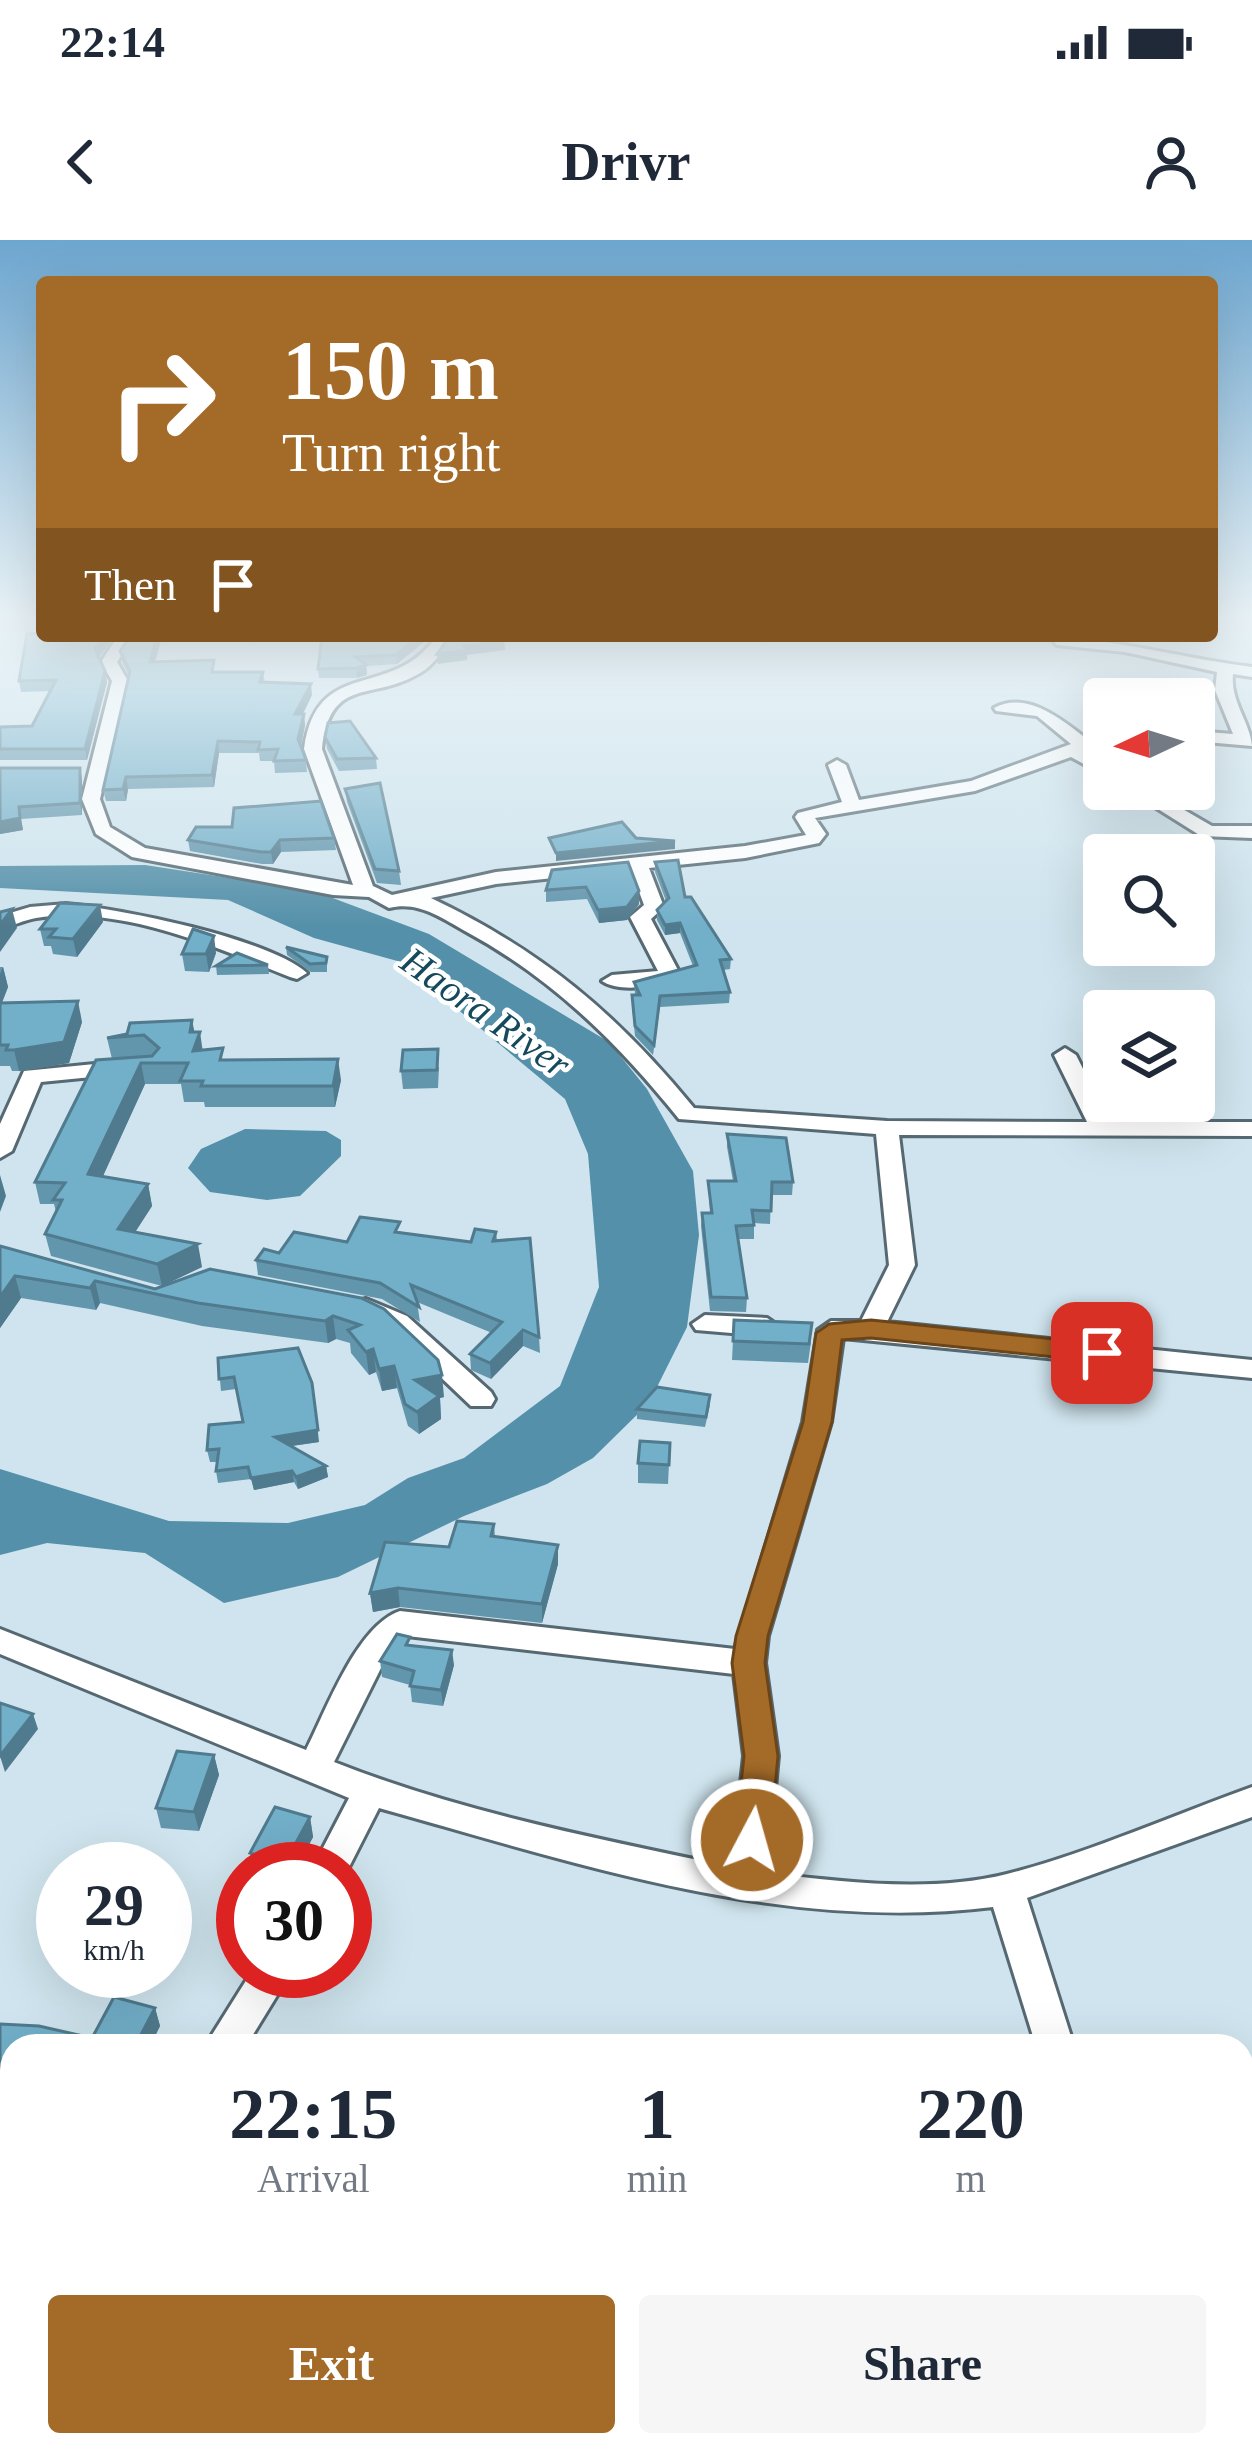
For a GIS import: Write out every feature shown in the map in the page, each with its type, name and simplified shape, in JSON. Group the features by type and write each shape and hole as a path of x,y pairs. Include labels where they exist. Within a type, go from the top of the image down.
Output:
{"street":[{"path":"107,720 91,770 91,800 102,830 124,847 333,889 365,890 389,902 496,878 812,839 817,833 806,815 986,783 1083,744"},
{"path":"321,720 314,729 314,749 365,890"},
{"path":"1050,720 1083,753"},
{"path":"1215,738 1248,741"},
{"path":"837,765 852,806"},
{"path":"1171,810 1208,832 1252,832"},
{"path":"612,980 663,977 669,972 640,917 654,907 638,863"},
{"path":"414,898 493,934 567,983 687,1114 887,1128 1252,1129"},
{"path":"0,923 45,908 104,916 208,941 297,973"},
{"path":"1065,1055 1102,1129"},
{"path":"0,1150 32,1076 148,1067"},
{"path":"871,1329 902,1265 887,1128"},
{"path":"349,1304 398,1322 481,1399"},
{"path":"705,1324 871,1329 1252,1369"},
{"path":"748,1886 761,1756 748,1663 763,1593 818,1422 810,1329"},
{"path":"313,1770 376,1644 400,1623 748,1663"},
{"path":"0,1641 370,1791 606,1856 748,1886 831,1896 948,1897 1006,1890 1252,1802"},
{"path":"344,1842 370,1791"},
{"path":"1006,1890 1051,2034"},
{"path":"232,2034 255,1998"}],"water":[{"name":"Haora River","path":"145,865 314,891 429,934 609,1042 647,1089 693,1171 699,1235 687,1327 649,1403 593,1458 547,1484 464,1516 338,1577 224,1603 145,1553 47,1543 0,1555 0,1469 169,1521 288,1523 365,1505 408,1478 464,1458 560,1386 599,1287 588,1154 565,1099 401,962 314,938 228,900 0,888 0,866"},
{"path":"245,1129 326,1131 341,1140 341,1156 300,1196 267,1200 210,1192 188,1168 201,1149"}],"building":[{"path":"35,720 92,720 85,749 0,749 0,727 32,726"},
{"path":"119,720 302,720 298,739 306,760 274,761 278,749 258,750 260,742 218,741 212,775 126,777 123,789 103,790"},
{"path":"350,721 376,758 337,759 325,737 328,723"},
{"path":"0,768 80,768 80,803 19,807 20,818 0,822"},
{"path":"380,783 399,871 375,869 345,789"},
{"path":"321,801 334,838 280,840 271,852 188,840 196,827 232,827 234,808"},
{"path":"622,822 636,838 675,841 556,853 549,838"},
{"path":"678,860 685,897 691,897 731,959 720,960 730,992 660,996 654,1045 635,1026 632,995 640,995 634,982 697,965 680,923 665,925 657,910 669,898 655,862"},
{"path":"628,862 639,891 627,907 598,910 586,887 546,890 552,870"},
{"path":"60,903 100,905 73,939 49,937 56,929 40,929"},
{"path":"193,929 214,936 206,954 182,954"},
{"path":"286,947 327,957 326,963 310,964"},
{"path":"237,953 268,965 216,966"},
{"path":"78,1001 64,1042 14,1050 0,1045 0,1003"},
{"path":"192,1020 190,1032 200,1032 193,1051 223,1048 220,1060 338,1059 333,1086 201,1086 203,1081 180,1081 188,1063 141,1063 88,1174 148,1184 118,1229 198,1244 157,1264 45,1234 62,1200 53,1200 65,1183 35,1182 96,1060 152,1056 159,1048 144,1035 107,1038 127,1034 130,1023"},
{"path":"438,1049 437,1070 401,1071 403,1050"},
{"path":"727,1134 786,1138 793,1182 772,1182 771,1211 752,1210 754,1225 736,1226 747,1298 711,1297 702,1213 712,1213 708,1181 736,1181"},
{"path":"360,1217 400,1222 395,1232 471,1242 475,1229 496,1232 493,1241 530,1238 539,1337 523,1330 490,1363 470,1354 502,1322 411,1285 419,1307 380,1283 256,1260 264,1249 279,1253 294,1232 347,1242"},
{"path":"0,1246 155,1289 210,1269 361,1298 384,1309 438,1360 442,1375 415,1380 439,1396 417,1412 405,1404 394,1366 379,1369 373,1349 366,1352 348,1330 360,1325 333,1316 325,1321 198,1303 95,1281 90,1288 15,1276 0,1297"},
{"path":"734,1320 812,1323 809,1344 733,1341"},
{"path":"298,1348 312,1383 318,1430 275,1437 326,1466 296,1477 292,1471 251,1478 248,1467 216,1471 219,1449 207,1450 209,1425 243,1422 234,1377 219,1379 218,1358"},
{"path":"657,1387 710,1395 706,1417 637,1409"},
{"path":"640,1441 670,1443 669,1465 638,1463"},
{"path":"457,1521 494,1524 491,1536 558,1545 542,1604 398,1588 370,1593 385,1542 449,1547"},
{"path":"397,1634 410,1637 406,1645 452,1650 441,1690 410,1686 414,1671 380,1661"},
{"path":"0,1703 33,1714 0,1756"},
{"path":"177,1751 214,1755 194,1812 156,1808"},
{"path":"275,1807 310,1817 296,1842 256,1842"},
{"path":"118,1998 155,2008 141,2034 94,2034"},
{"path":"0,2024 39,2026 74,2034 0,2034"}],"route":[{"path":"752,1840 761,1756 748,1663 752,1636 818,1422 831,1330 871,1329 1102,1353"}]}
